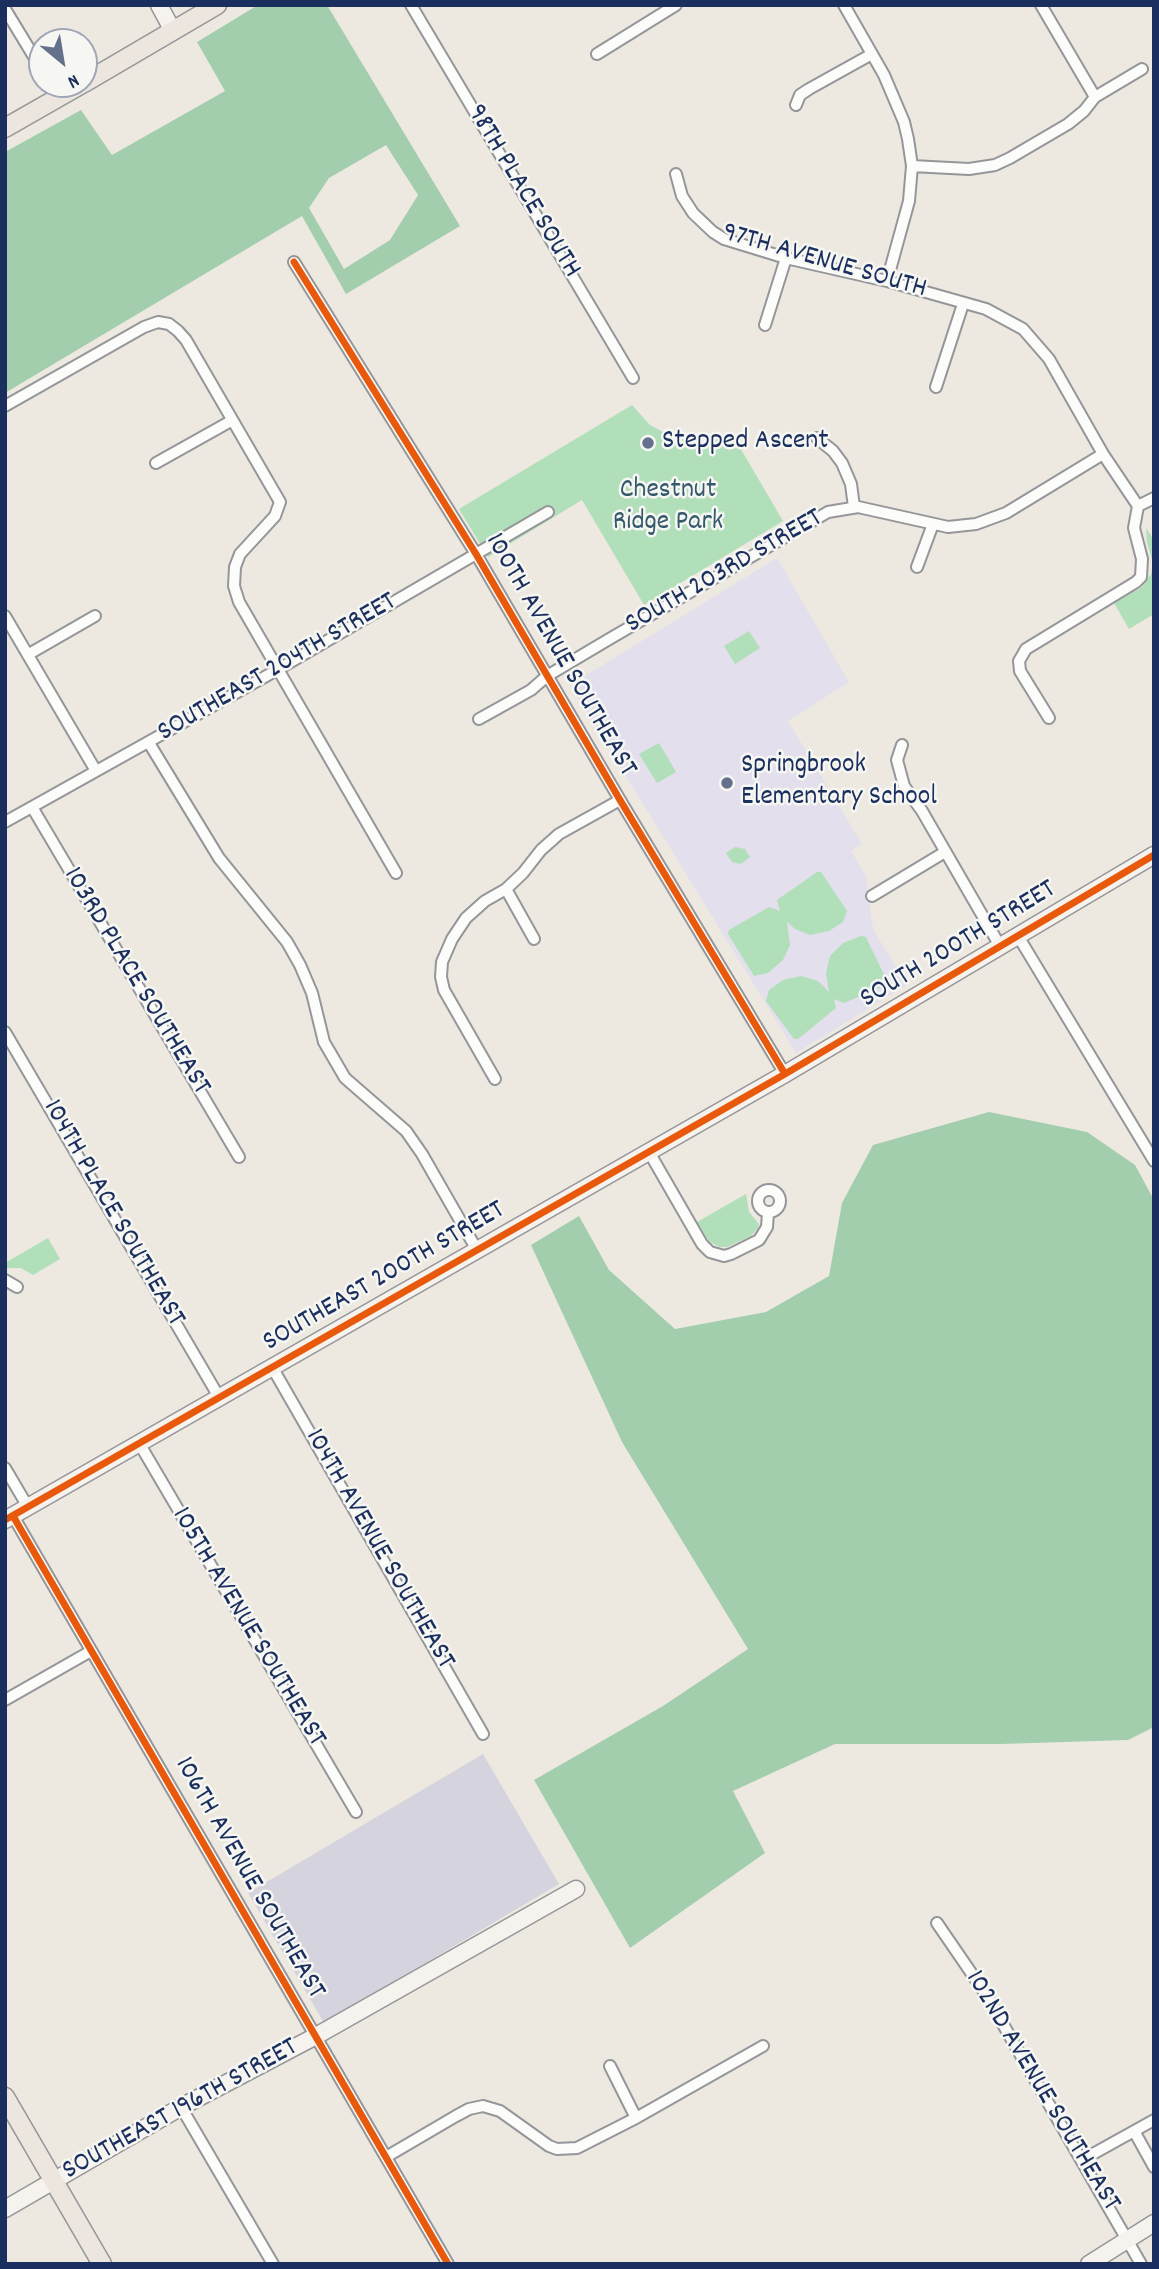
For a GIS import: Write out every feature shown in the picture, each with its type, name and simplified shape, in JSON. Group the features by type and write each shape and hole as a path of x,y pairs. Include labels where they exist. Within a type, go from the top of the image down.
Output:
{"main road":[{"path":"98,74 217,5"},
{"path":"5,128 46,98"},
{"path":"5,2097 102,2264"}],"street":[{"path":"159,5 173,31"},
{"name":"98TH PLACE SOUTH","path":"411,5 633,378"},
{"path":"597,54 676,5"},
{"path":"844,5 884,75 904,122 912,166 909,201 887,281"},
{"path":"1041,5 1095,97"},
{"path":"6,12 28,47"},
{"path":"796,105 800,95 872,54"},
{"path":"912,166 952,170 995,164 1010,158 1068,124 1084,111 1095,97 1142,69"},
{"name":"97TH AVENUE SOUTH","path":"676,174 681,196 686,204 713,232 724,239 786,258 887,281 986,309 1023,330 1049,359 1103,454 1138,506"},
{"path":"765,325 786,258"},
{"name":"100TH AVENUE SOUTHEAST","path":"294,262 476,554 785,1074"},
{"path":"936,387 963,304"},
{"path":"5,406 144,327 158,323 169,324 186,340 279,502 275,516 240,554 235,566 234,586 239,602 396,873"},
{"path":"156,463 231,421"},
{"path":"817,438 833,451 842,463 851,484 854,508"},
{"name":"SOUTH 203RD STREET","path":"479,719 531,690 547,676 828,512 854,508 874,509 933,524 964,526 1006,513 1103,454"},
{"path":"1049,718 1020,671 1019,661 1026,649 1136,582 1140,577 1142,559 1135,528 1138,506 1154,498"},
{"name":"SOUTHEAST 204TH STREET","path":"5,822 277,670 548,512"},
{"path":"917,568 933,524"},
{"path":"5,616 96,771"},
{"path":"29,654 94,616"},
{"path":"149,743 207,841 293,953 312,993 324,1042 345,1078 406,1131 477,1250"},
{"path":"902,745 897,760 904,786 922,811 1000,946"},
{"path":"495,1079 444,990 442,962 452,939 466,918 485,901 506,889 559,834 620,800"},
{"name":"103RD PLACE SOUTHEAST","path":"32,807 239,1157"},
{"path":"872,896 945,852"},
{"name":"SOUTH 200TH STREET","path":"785,1074 1154,855"},
{"path":"506,889 534,939"},
{"path":"1018,936 1154,1161"},
{"name":"104TH PLACE SOUTHEAST","path":"7,1038 219,1397"},
{"name":"SOUTHEAST 200TH STREET","path":"9,1518 785,1074"},
{"path":"649,1152 702,1244 710,1252 724,1256 759,1240 767,1227 768,1213"},
{"path":"5,1280 17,1287"},
{"name":"104TH AVENUE SOUTHEAST","path":"272,1367 483,1734"},
{"name":"105TH AVENUE SOUTHEAST","path":"139,1443 356,1812"},
{"path":"5,1468 28,1507"},
{"name":"106TH AVENUE SOUTHEAST","path":"9,1518 91,1651 448,2264"},
{"path":"5,1700 91,1651"},
{"name":"SOUTHEAST 196TH STREET","path":"5,2209 181,2107 316,2036 576,1889"},
{"name":"102ND AVENUE SOUTHEAST","path":"937,1923 985,1993 1141,2264"},
{"path":"386,2157 469,2109 483,2106 500,2111 549,2147 578,2148 763,2046"},
{"path":"610,2066 636,2118"},
{"path":"181,2107 274,2264"},
{"path":"1082,2160 1154,2120"},
{"path":"1134,2131 1154,2167"},
{"path":"1089,2264 1154,2223"}],"shaded area":[{"name":"Springbrook Elementary School","path":"777,558 849,682 788,721 862,844 851,851 866,876 873,929 907,985 796,1053 570,685"},
{"path":"483,1754 559,1884 324,2023 248,1893"}],"green space":[{"path":"258,5 327,5 460,226 346,294 302,216 5,393 5,152 81,110 112,155 225,91 197,42","holes":["386,145 418,195 390,240 344,269 309,208 329,178"]},
{"name":"Chestnut Ridge Park","path":"632,405 650,425 674,438 705,442 732,434 783,521 644,605 582,500 488,557 459,509"},
{"path":"1146,528 1154,540 1154,614 1129,629 1114,603 1142,587 1151,574 1153,562"},
{"path":"749,631 760,648 735,664 724,646"},
{"path":"659,743 676,772 657,783 639,754"},
{"path":"735,847 745,849 750,857 741,864 732,862 726,853"},
{"path":"817,872 821,872 847,911 843,922 829,931 810,935 795,929 787,922 790,945 783,960 768,973 754,976 728,934 729,930 769,907 780,911 777,900"},
{"path":"861,936 866,937 887,981 886,985 844,1003 834,999 836,1008 798,1039 794,1039 766,1001 769,990 783,980 801,976 818,981 829,992 826,973 830,956 843,943"},
{"path":"989,1112 1087,1132 1135,1165 1154,1200 1154,1727 1128,1740 1001,1744 835,1744 733,1791 765,1853 630,1948 534,1780 663,1706 748,1649 622,1442 531,1245 579,1216 609,1270 675,1329 766,1312 829,1276 842,1203 873,1145"},
{"path":"746,1194 749,1212 759,1224 758,1228 751,1236 727,1247 719,1247 709,1241 697,1222"},
{"path":"48,1238 60,1259 33,1275 21,1268 5,1268 5,1263"}],"cycle path":[{"path":"294,262 476,554 785,1074"},
{"path":"5,1520 785,1074 1154,855"},
{"path":"13,1516 448,2264"}],"place":[{"name":"Stepped Ascent","path":"648,443"},
{"name":"Springbrook Elementary School","path":"727,783"}]}
